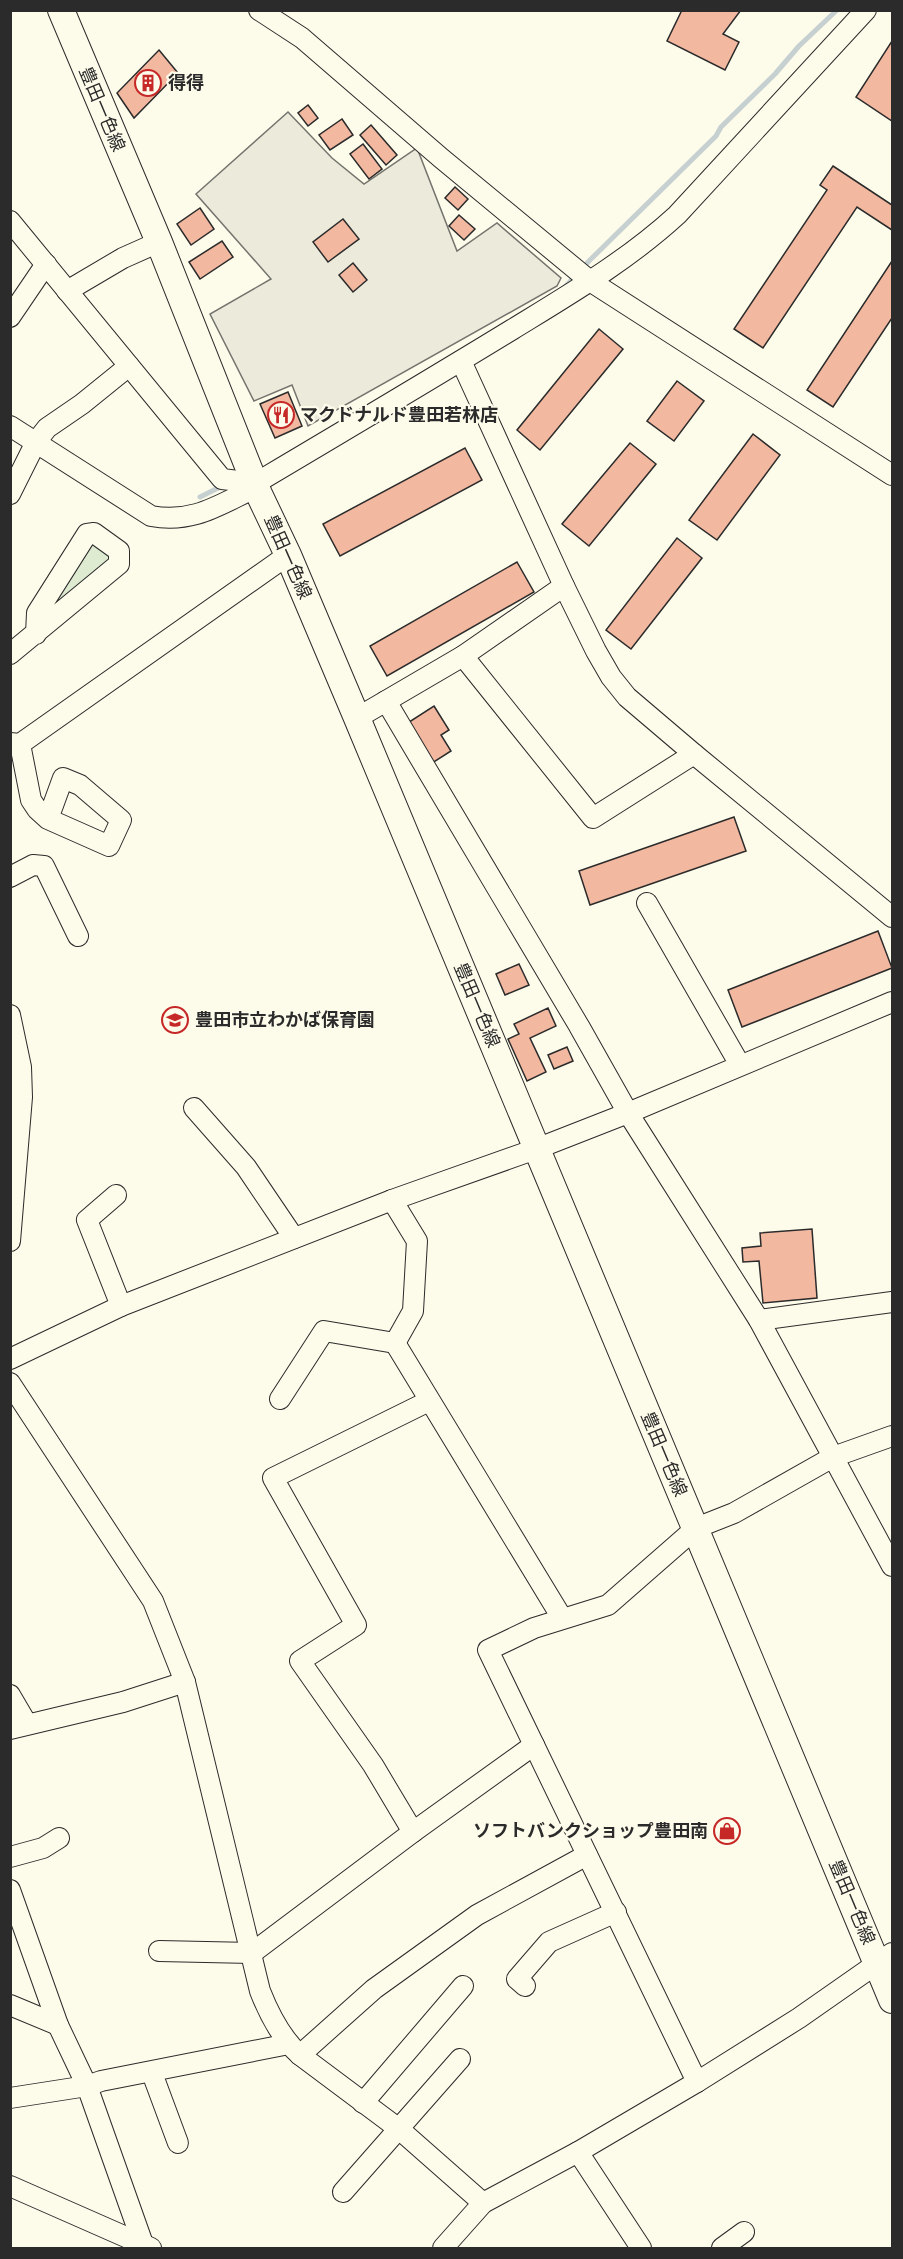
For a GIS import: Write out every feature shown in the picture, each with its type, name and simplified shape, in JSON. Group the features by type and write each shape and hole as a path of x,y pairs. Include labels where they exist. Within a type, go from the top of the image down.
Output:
{"main road":[{"name":"豊田一色線","path":"61,10 159,242 257,485 696,1528 885,1959 892,2000"}],"street":[{"path":"259,10 302,38 590,281 892,475"},
{"path":"10,426 152,516 170,519 190,517 257,485 590,281 659,231 677,215 866,10"},
{"path":"10,221 222,478 257,485"},
{"path":"67,291 123,258 159,242"},
{"path":"10,317 46,264"},
{"path":"461,361 564,586 611,677 627,697 892,917"},
{"path":"10,494 36,442 47,428 82,404 129,366"},
{"path":"10,654 36,634 119,564 119,551 94,533 87,534 37,613 36,634"},
{"path":"48,819 30,800 16,743 288,555"},
{"path":"357,718 463,656 564,586"},
{"path":"463,656 593,818 694,754"},
{"path":"386,701 579,1026 628,1113 759,1320 892,1566"},
{"path":"10,877 33,865 44,867 78,936"},
{"path":"647,903 740,1065"},
{"path":"10,1359 121,1306 392,1200 536,1149 628,1113 892,1002"},
{"path":"10,1015 21,1067 16,1096 10,1241"},
{"path":"194,1108 246,1167 294,1238"},
{"path":"116,1195 87,1220 121,1306"},
{"path":"392,1200 417,1241 413,1311 395,1342"},
{"path":"759,1320 892,1302"},
{"path":"280,1399 324,1331 395,1342"},
{"path":"395,1342 562,1618"},
{"path":"10,1383 153,1601 185,1682 266,2008 294,2050 399,2129 483,2203"},
{"path":"413,1832 373,1765 300,1661 356,1624 273,1478 429,1401"},
{"path":"698,2082 488,1650 534,1628 608,1605 696,1528 734,1513 833,1457 892,1436"},
{"path":"10,1695 19,1727 123,1702 185,1682"},
{"path":"159,1951 252,1953 413,1832 534,1745"},
{"path":"10,1857 43,1848 59,1838"},
{"path":"10,2098 294,2050 477,1915 587,1855"},
{"path":"10,1890 58,2025 87,2086 148,2246"},
{"path":"525,1986 516,1979 549,1942 616,1912"},
{"path":"443,2248 483,2203 578,2152 698,2082 799,2018 885,1959"},
{"path":"363,2103 462,1986"},
{"path":"10,2005 58,2025"},
{"path":"343,2192 460,2059"},
{"path":"152,2073 178,2143"},
{"path":"578,2152 641,2248"},
{"path":"10,2186 148,2246"},
{"path":"722,2248 744,2232"}],"green space":[{"path":"90,542 110,550 110,563 49,609"}],"shaded area":[{"path":"288,112 332,158 364,184 417,148 457,251 497,223 561,278 557,286 308,426 292,385 254,401 210,314 271,279 196,194"}],"building":[{"path":"682,10 741,10 723,34 739,42 725,70 667,41"},
{"path":"892,41 892,121 856,97"},
{"name":"得得","path":"159,50 178,73 134,118 117,93"},
{"path":"308,105 318,118 308,126 298,113"},
{"path":"342,119 353,135 330,150 319,135"},
{"path":"371,125 397,155 386,165 360,135"},
{"path":"363,144 382,169 369,179 350,154"},
{"path":"833,166 892,205 892,230 857,207 763,348 734,329 827,190 820,185"},
{"path":"455,187 468,199 458,210 445,198"},
{"path":"200,208 214,229 191,245 177,224"},
{"path":"459,215 475,229 464,240 449,226"},
{"path":"343,219 359,239 328,262 313,242"},
{"path":"222,241 233,257 200,279 189,262"},
{"path":"892,261 892,318 833,407 807,390"},
{"path":"353,263 367,280 353,292 339,275"},
{"path":"599,329 623,349 540,450 517,430"},
{"path":"677,381 704,401 674,441 647,421"},
{"name":"マクドナルド豊田若林店","path":"288,392 302,426 275,438 260,404"},
{"path":"753,434 780,455 717,540 689,520"},
{"path":"630,443 656,464 589,546 562,524"},
{"path":"465,448 482,480 340,556 323,524"},
{"path":"677,538 702,558 631,649 606,630"},
{"path":"517,562 534,592 387,676 370,646"},
{"path":"434,706 449,730 441,735 451,751 429,765 406,724"},
{"path":"734,817 746,851 590,905 579,871"},
{"path":"878,931 892,968 742,1027 728,990"},
{"path":"519,964 529,985 505,995 496,974"},
{"path":"548,1008 556,1026 530,1038 546,1072 527,1081 508,1039 519,1034 514,1024"},
{"path":"567,1047 573,1061 554,1069 548,1055"},
{"path":"812,1229 817,1298 763,1303 759,1261 743,1262 742,1248 761,1246 760,1233"}],"waterway":[{"path":"565,287 716,136 721,127 837,10"},
{"path":"200,497 222,486"}],"place":[{"name":"得得","path":"148,83"},
{"name":"マクドナルド豊田若林店","path":"281,415"},
{"name":"豊田市立わかば保育園","path":"175,1020"},
{"name":"ソフトバンクショップ豊田南","path":"727,1831"}]}
